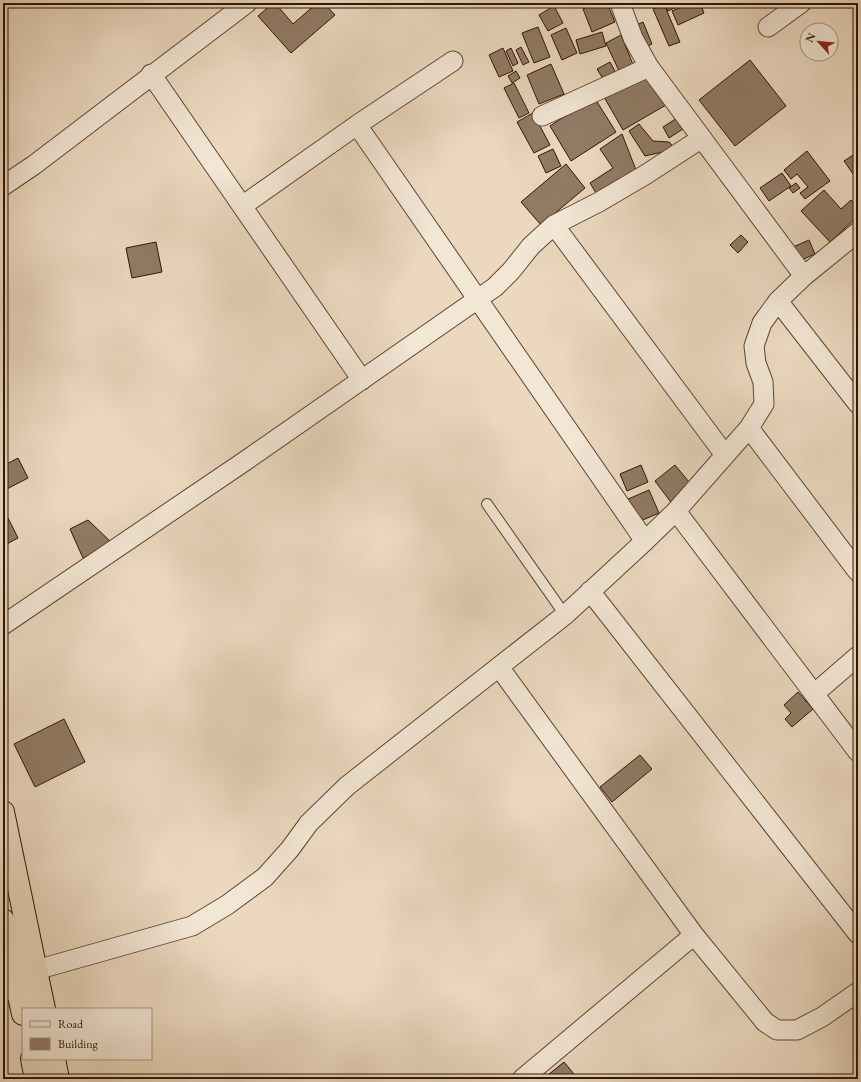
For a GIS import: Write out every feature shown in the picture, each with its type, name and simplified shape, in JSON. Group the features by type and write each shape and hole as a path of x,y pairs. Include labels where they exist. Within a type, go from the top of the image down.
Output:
{"highway":[{"path":"3,812 44,1008"},
{"path":"3,920 11,994 22,1012"},
{"path":"32,1060 36,1079"},
{"path":"54,1060 58,1079"}],"street":[{"path":"3,186 247,3"},
{"path":"620,3 632,38 649,67 804,276"},
{"path":"768,27 800,3"},
{"path":"242,206 357,125 453,61"},
{"path":"542,116 649,67"},
{"path":"151,74 362,380"},
{"path":"357,125 645,541"},
{"path":"3,625 246,461 495,287 511,271 531,246 554,225 599,202 645,175 702,138"},
{"path":"554,225 725,455"},
{"path":"36,970 192,926 227,905 265,877 290,849 309,823 347,786 565,615 676,511 749,428 764,404 763,382 756,363 754,346 762,323 778,301 804,276 858,232"},
{"path":"778,301 858,404"},
{"path":"749,428 858,572"},
{"path":"676,511 858,752"},
{"path":"590,591 858,934"},
{"path":"814,694 858,656"},
{"path":"499,667 694,935 765,1022 777,1030 797,1030 822,1017 858,992"},
{"path":"522,1079 694,935"}],"lane":[{"path":"487,504 565,615"}],"building":[{"path":"273,3 275,3 293,24 317,3 324,3 335,15 291,53 258,16"},
{"path":"597,3 607,3 615,22 592,32 583,9"},
{"path":"664,3 678,3 679,6 668,11"},
{"path":"692,3 700,3 704,13 678,25 672,11"},
{"path":"664,4 680,42 669,46 653,9"},
{"path":"554,6 563,23 548,31 539,15"},
{"path":"643,22 652,44 641,49 633,27"},
{"path":"538,27 550,57 534,63 522,33"},
{"path":"566,28 577,53 562,60 551,35"},
{"path":"602,32 606,46 580,54 576,40"},
{"path":"621,35 634,67 620,73 606,43"},
{"path":"521,47 529,62 523,65 516,50"},
{"path":"503,48 513,71 499,77 489,55"},
{"path":"511,48 518,63 513,66 506,51"},
{"path":"750,60 786,106 735,146 699,100"},
{"path":"610,62 617,75 605,82 597,69"},
{"path":"551,64 564,94 539,104 527,75"},
{"path":"516,71 520,78 512,83 508,76"},
{"path":"647,73 666,105 623,130 604,97"},
{"path":"514,83 529,113 519,118 504,88"},
{"path":"594,97 616,132 571,161 550,126"},
{"path":"533,113 550,145 534,153 517,122"},
{"path":"677,118 683,129 669,138 663,127"},
{"path":"639,124 653,141 669,142 676,149 645,156 629,131"},
{"path":"622,134 636,170 596,193 590,183 613,168 600,149"},
{"path":"553,149 561,166 546,173 538,156"},
{"path":"807,151 830,181 805,199 800,193 808,187 797,174 791,179 784,170"},
{"path":"858,152 858,181 844,161"},
{"path":"566,164 585,188 541,225 521,202"},
{"path":"782,173 791,186 769,201 760,188"},
{"path":"796,183 800,188 793,193 789,188"},
{"path":"824,190 841,209 851,200 858,208 858,216 830,242 801,211"},
{"path":"741,235 748,242 738,253 730,245"},
{"path":"809,240 815,254 799,261 793,247"},
{"path":"156,242 162,272 132,278 126,248"},
{"path":"18,458 28,478 3,491 3,466"},
{"path":"641,465 648,482 627,491 620,474"},
{"path":"675,465 694,488 673,505 655,481"},
{"path":"649,490 659,513 636,523 626,500"},
{"path":"8,518 18,538 3,546 3,521"},
{"path":"88,520 113,544 83,558 70,529"},
{"path":"798,692 813,709 792,727 785,719 791,713 784,705"},
{"path":"64,719 85,762 35,787 14,744"},
{"path":"640,755 652,769 612,802 600,787"},
{"path":"564,1062 578,1079 543,1079"}]}
